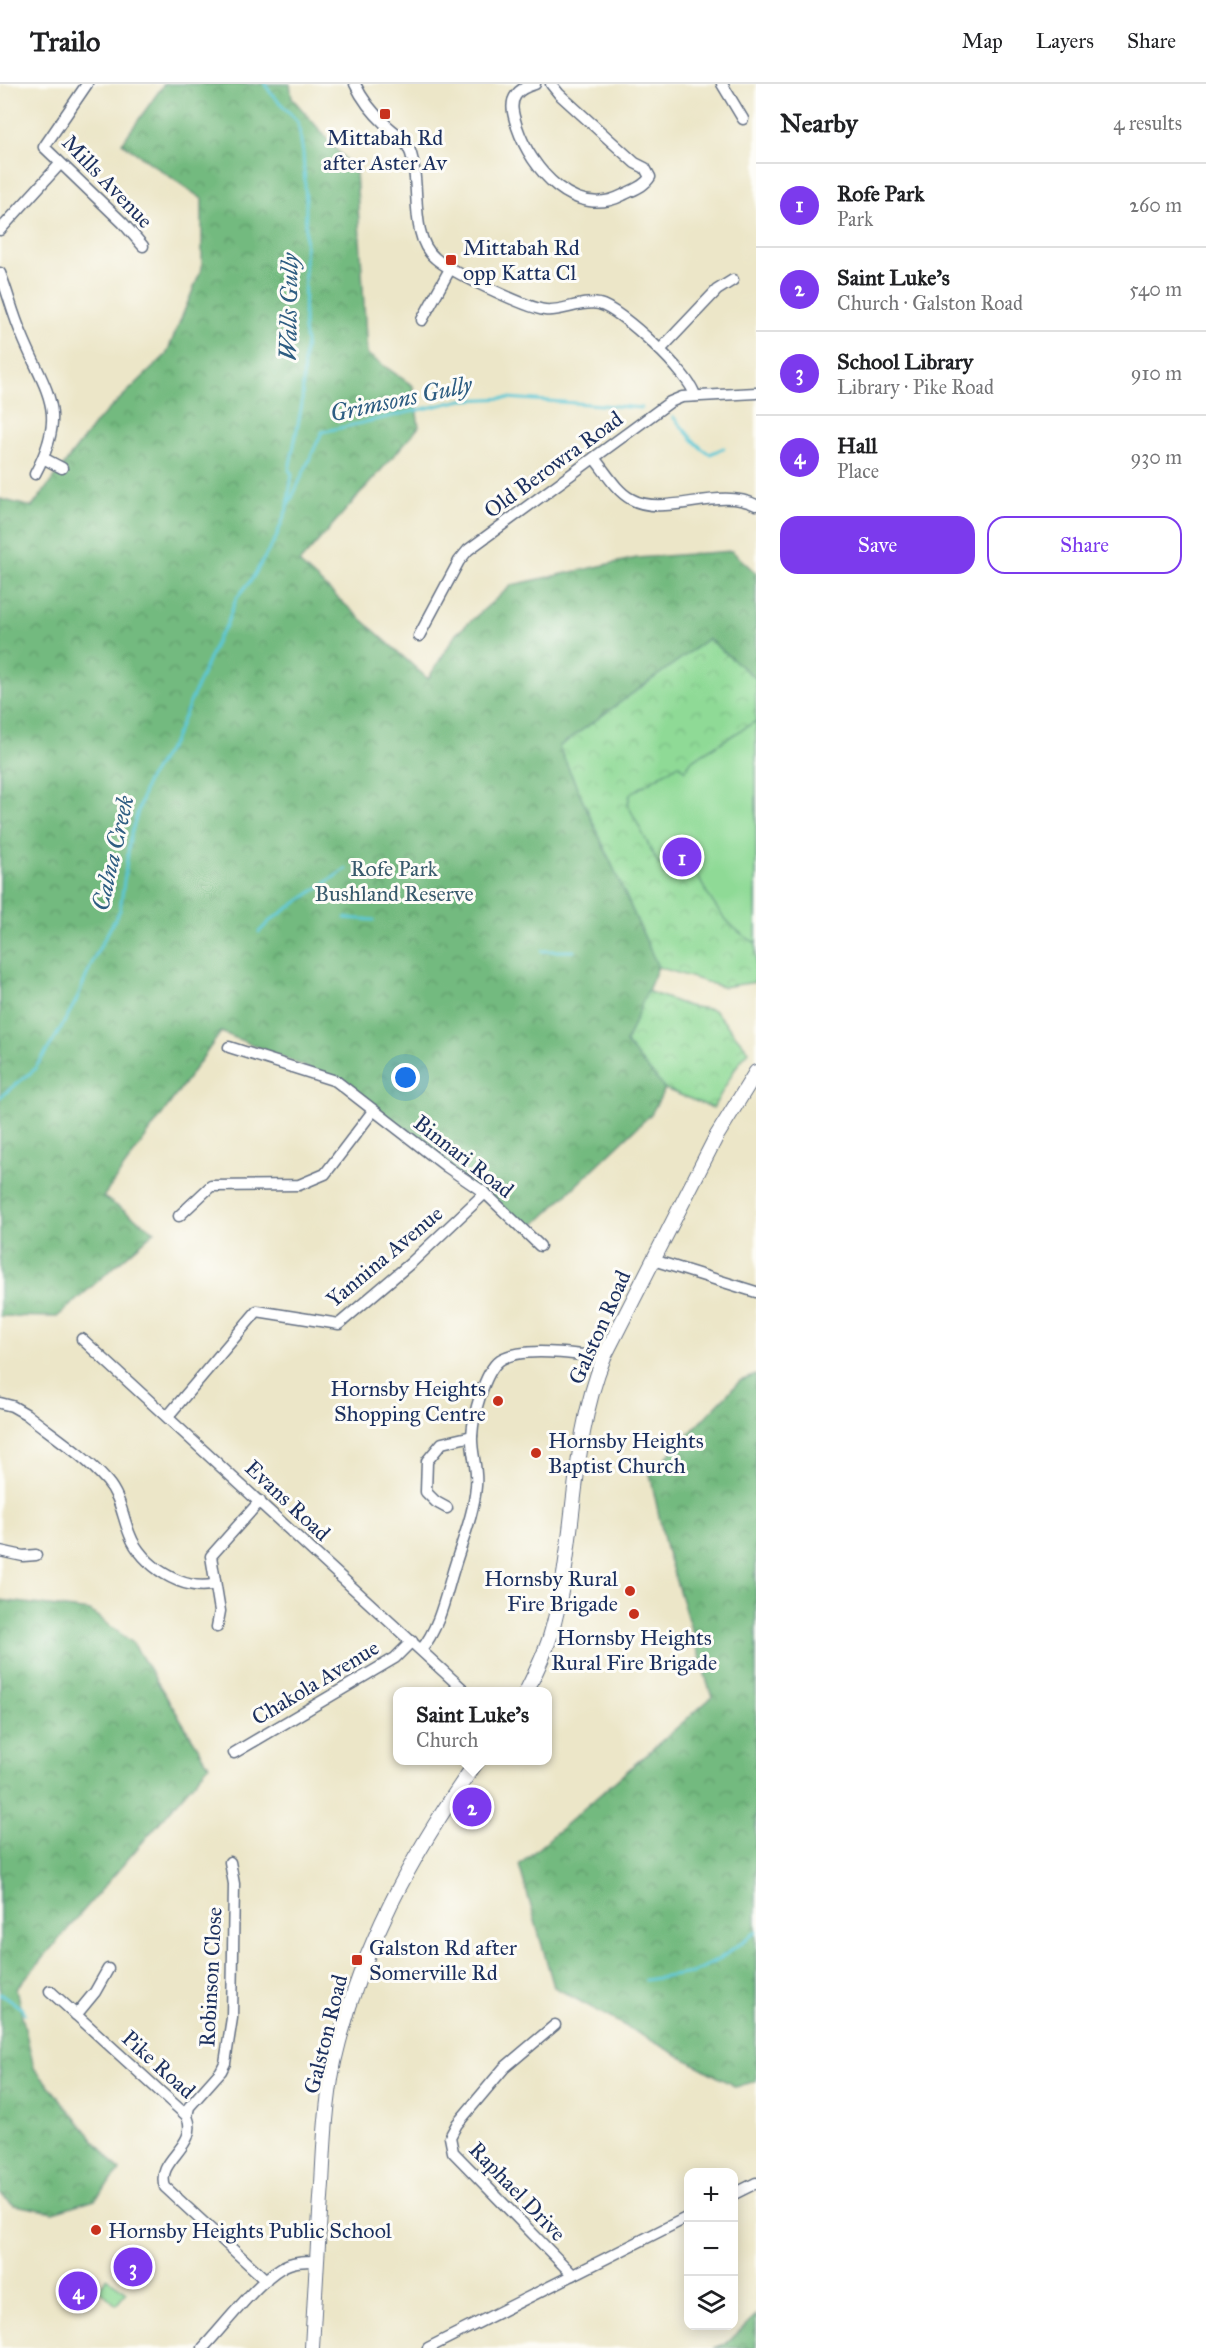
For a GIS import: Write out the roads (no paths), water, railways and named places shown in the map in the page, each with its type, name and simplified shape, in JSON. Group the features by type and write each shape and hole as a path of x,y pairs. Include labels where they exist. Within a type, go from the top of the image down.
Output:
{"main road":[{"name":"Galston Road","path":"528,1687 541,1662 556,1614 584,1421 592,1385 716,1137 756,1072"},
{"name":"Galston Road","path":"312,2348 331,2082 350,2006 372,1942 397,1888 436,1823 475,1765"}],"street":[{"name":"Mills Avenue","path":"87,84 44,147 123,223 143,246"},
{"path":"355,84 372,111 404,141 408,148 414,168 421,236 423,244 435,259 450,269 534,308 559,310 590,303 615,311 660,350 688,379 695,396"},
{"path":"535,84 527,86 515,96 512,110 522,141 531,158 554,183 570,194 588,201 602,203 615,199 648,181 649,173 645,168 635,163 559,94 551,84"},
{"path":"722,84 742,119"},
{"path":"0,230 60,164"},
{"path":"422,320 450,269"},
{"path":"0,273 21,334 49,392 53,423 48,450 35,474"},
{"path":"660,350 717,290 733,280"},
{"name":"Old Berowra Road","path":"419,636 459,561 468,550 670,402 695,396 756,393"},
{"path":"44,458 62,468"},
{"path":"594,458 616,486 637,502 654,505 732,498 747,500 756,505"},
{"name":"Binnari Road","path":"229,1047 336,1081 447,1167 485,1193 540,1246"},
{"path":"179,1216 211,1186 299,1185 325,1174 373,1111"},
{"name":"Yannina Avenue","path":"168,1416 257,1311 339,1324 412,1262 485,1193"},
{"path":"653,1260 756,1292"},
{"name":"Evans Road","path":"82,1339 461,1687"},
{"path":"421,1650 434,1629 473,1505 477,1484 472,1436 478,1403 488,1378 500,1361 514,1354 556,1352 604,1357"},
{"path":"0,1403 12,1406 26,1414 107,1480 119,1499 133,1542 148,1560 176,1579 201,1586 215,1584"},
{"path":"447,1508 436,1502 426,1492 427,1461 442,1443 472,1436"},
{"path":"217,1627 220,1611 211,1563 212,1553 260,1501"},
{"path":"0,1551 22,1556 36,1555"},
{"name":"Chakola Avenue","path":"234,1753 395,1658 412,1641"},
{"name":"Robinson Close","path":"187,2116 189,2107 221,2071 228,2052 232,2018 234,1884 230,1862"},
{"path":"76,2015 95,1992 108,1969"},
{"name":"Pike Road","path":"50,1991 187,2116 189,2136 164,2170 162,2176 165,2187 266,2280"},
{"path":"86,2024 95,1992"},
{"name":"Raphael Drive","path":"555,2025 504,2068 457,2124 450,2137 453,2152 573,2275"},
{"path":"738,2192 756,2183"},
{"path":"428,2348 684,2219"},
{"path":"203,2348 281,2267 301,2260 317,2261"}],"waterway":[{"name":"Walls Gully","path":"265,84 298,122 303,153 306,202 304,330 306,342 302,404 289,470 292,474 287,509 275,540"},
{"name":"Grimsons Gully","path":"289,504 322,432 462,400 508,398 642,408"},
{"path":"673,417 705,451 710,454 724,448"},
{"name":"Calna Creek","path":"0,1097 34,1070 76,1001 95,956 120,910 130,838 147,781 173,742 236,599 252,579 274,541"},
{"path":"259,932 271,920 346,869"},
{"path":"345,918 374,920"},
{"path":"542,951 574,951"},
{"path":"645,1980 692,1973 718,1960 756,1932"},
{"path":"0,1993 25,2013"}],"place":[{"name":"Mittabah Rd after Aster Av","path":"385,114"},
{"name":"Mittabah Rd opp Katta Cl","path":"451,260"},
{"name":"Rofe Park","path":"682,857"},
{"name":"Hornsby Heights Shopping Centre","path":"498,1401"},
{"name":"Hornsby Heights Baptist Church","path":"536,1453"},
{"name":"Hornsby Rural Fire Brigade","path":"630,1591"},
{"name":"Hornsby Heights Rural Fire Brigade","path":"634,1614"},
{"name":"Saint Luke's","path":"472,1807"},
{"name":"Galston Rd after Somerville Rd","path":"357,1960"},
{"name":"Hornsby Heights Public School","path":"96,2230"},
{"name":"School Library","path":"133,2267"},
{"name":"Hall","path":"78,2291"}],"park label":[{"name":"Rofe Park Bushland Reserve","path":"394,880"}]}
